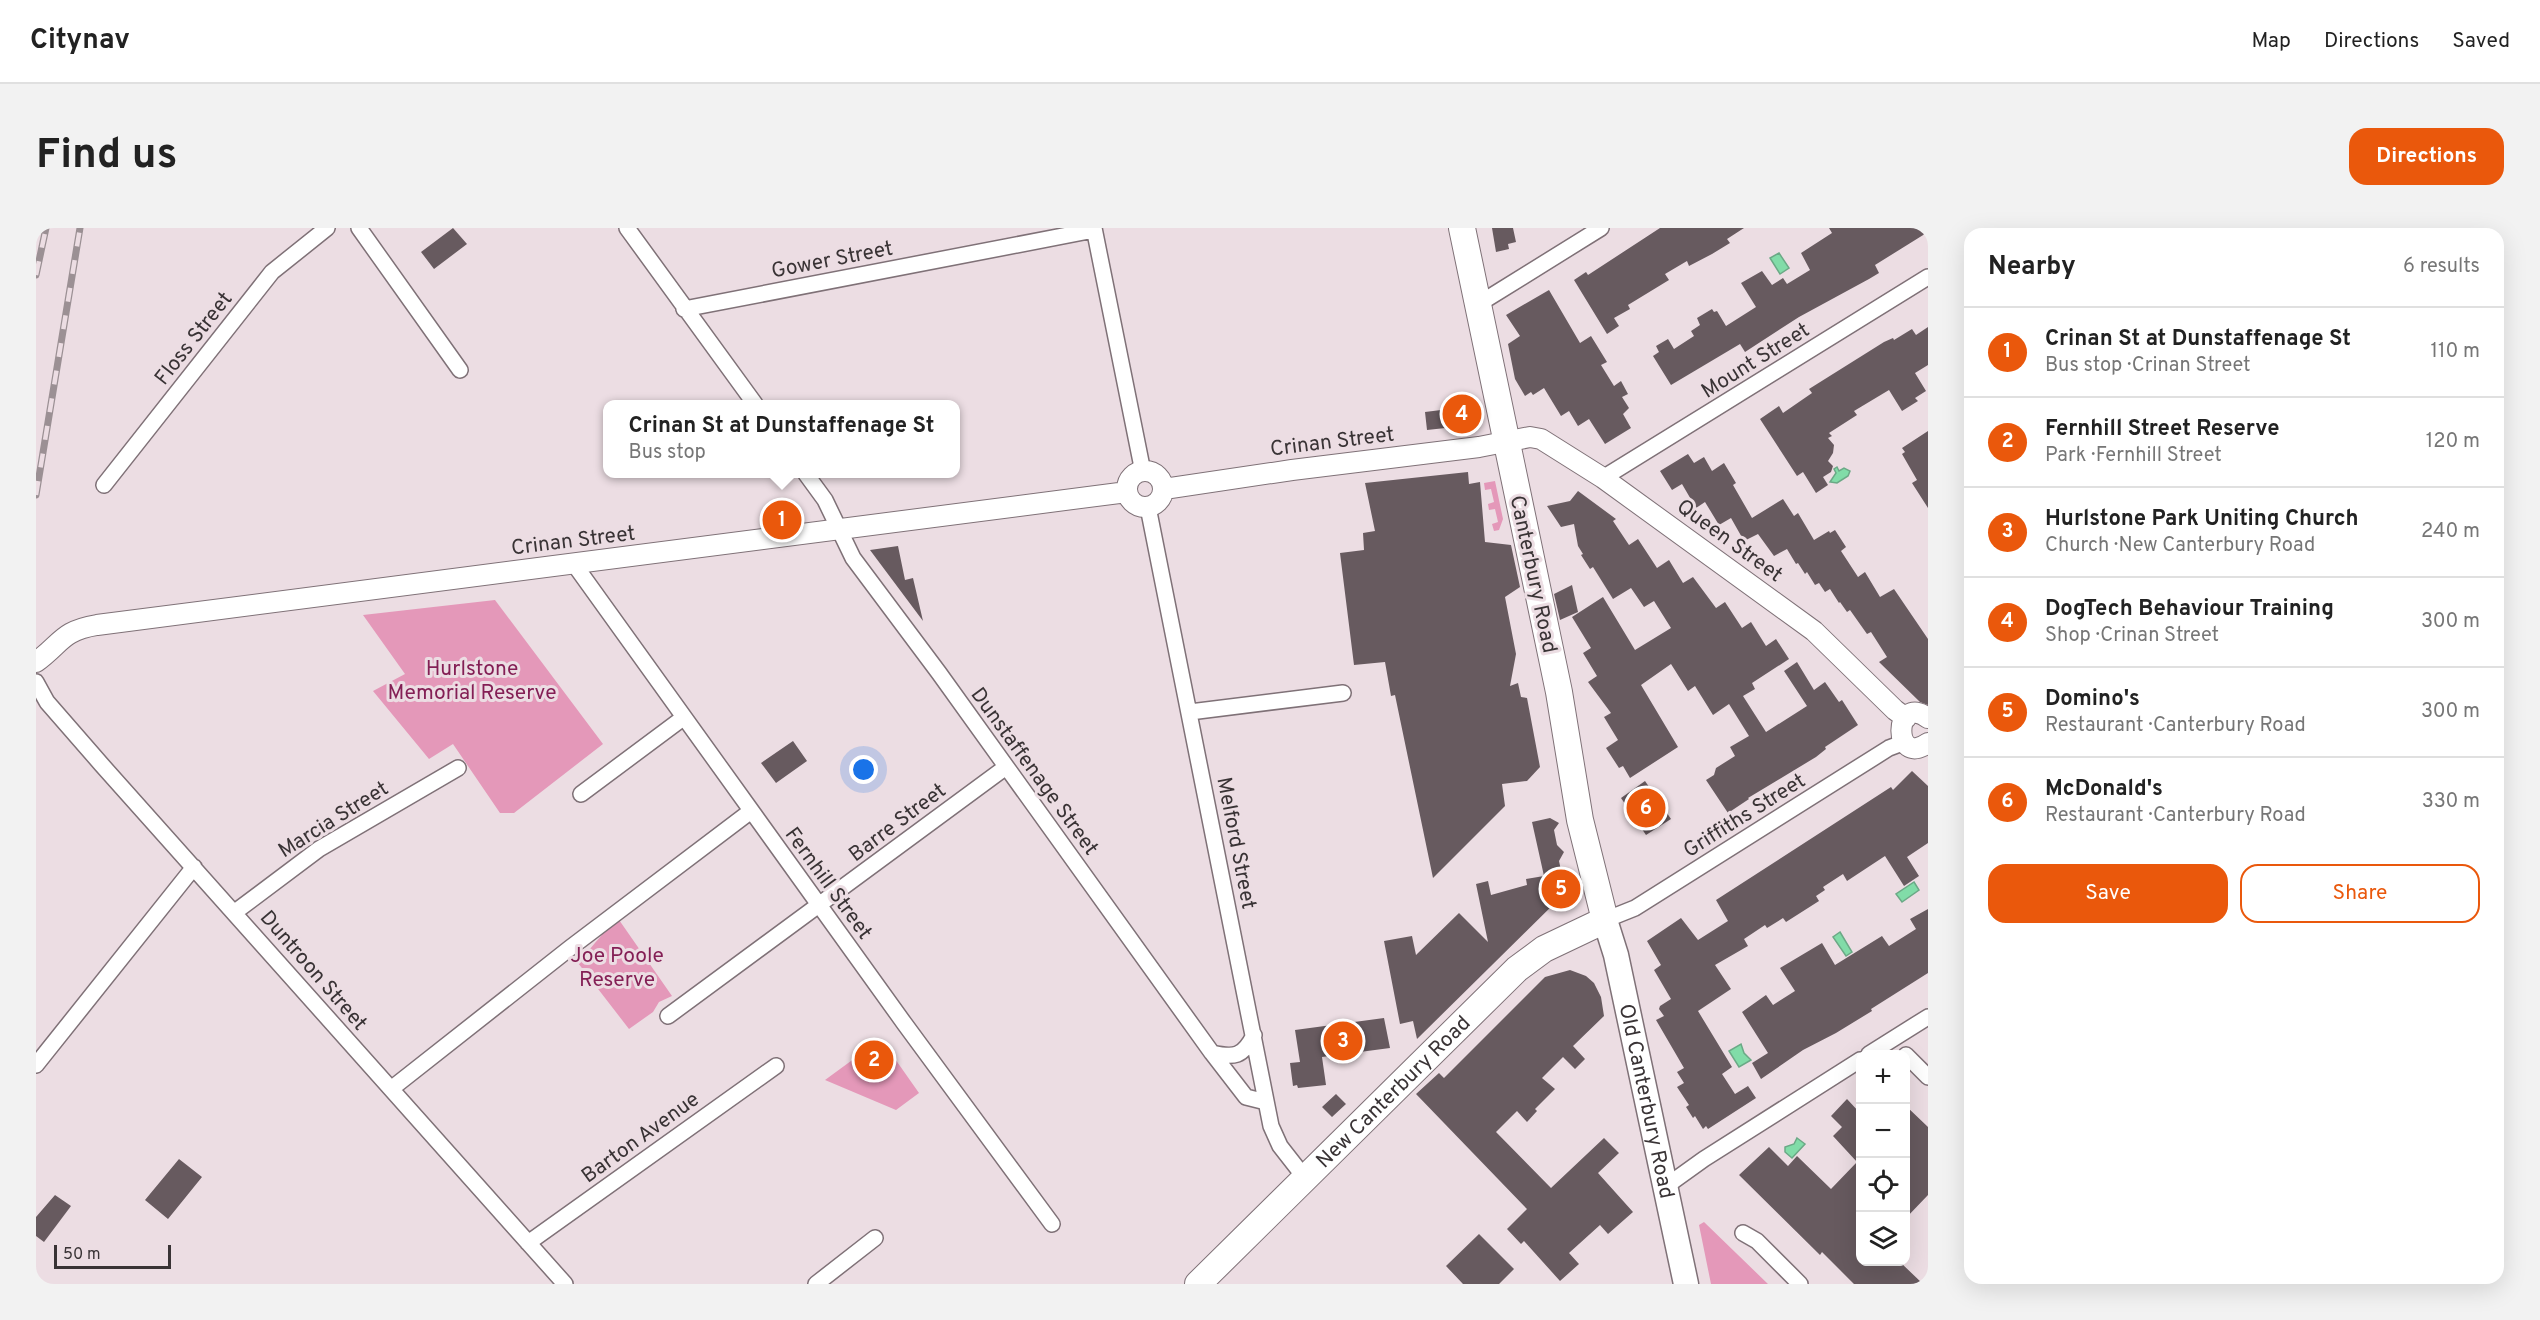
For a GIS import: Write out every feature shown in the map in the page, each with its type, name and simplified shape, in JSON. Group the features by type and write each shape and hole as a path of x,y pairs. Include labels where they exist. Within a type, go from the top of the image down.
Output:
{"highway":[{"name":"Canterbury Road","path":"1462,228 1559,692 1580,820 1605,920"},
{"name":"New Canterbury Road","path":"1198,1284 1517,969 1544,949 1605,920"}],"main road":[{"name":"Old Canterbury Road","path":"1605,920 1616,956 1685,1284"}],"street":[{"name":"Floss Street","path":"104,485 272,272 327,228"},
{"path":"359,228 460,369"},
{"path":"627,228 751,400"},
{"path":"1478,305 1601,228"},
{"path":"1094,229 1143,472"},
{"name":"Gower Street","path":"684,309 1094,229"},
{"name":"Mount Street","path":"1603,478 1928,277"},
{"name":"Queen Street","path":"1506,442 1530,437 1541,439 1603,478 1814,631 1906,718"},
{"name":"Crinan Street","path":"1164,489 1506,442"},
{"path":"1143,472 1150,472 1160,479 1164,489 1158,502 1148,507 1132,502 1127,492 1129,480 1143,472"},
{"name":"Dunstaffenage Street","path":"809,478 825,500 853,558 1212,1053 1246,1097 1266,1102"},
{"name":"Crinan Street","path":"36,662 65,635 83,627 1127,492"},
{"name":"Melford Street","path":"1148,507 1254,1035 1262,1086 1275,1136 1305,1179"},
{"name":"Fernhill Street","path":"574,564 683,718 1052,1224"},
{"name":"Duntroon Street","path":"36,682 47,702 565,1284"},
{"path":"1190,712 1343,693"},
{"path":"1928,718 1916,714 1906,718 1900,732 1905,742 1917,747 1928,743"},
{"path":"580,794 683,718"},
{"name":"Griffiths Street","path":"1605,920 1635,909 1888,748 1905,742"},
{"name":"Barre Street","path":"668,1016 1006,767"},
{"name":"Marcia Street","path":"235,912 319,849 458,768"},
{"path":"391,1089 579,941 751,811"},
{"path":"36,1065 194,867"},
{"path":"1876,1050 1928,1017"},
{"path":"1212,1053 1229,1057 1238,1054 1248,1047 1254,1035"},
{"path":"1897,1037 1903,1050"},
{"path":"1910,1060 1928,1077"},
{"path":"1665,1187 1704,1159 1856,1063"},
{"name":"Barton Avenue","path":"528,1243 776,1066"},
{"path":"1238,1087 1262,1086"},
{"path":"1743,1233 1757,1241 1800,1284"},
{"path":"816,1284 875,1238"}],"green space":[{"path":"1495,481 1503,519 1499,530 1494,531 1492,524 1498,522 1495,509 1489,510 1488,504 1494,502 1491,489 1485,490 1484,483"},
{"name":"Hurlstone Memorial Reserve","path":"495,600 603,744 514,813 500,813 453,744 429,759 373,691 405,674 363,615"},
{"name":"Joe Poole Reserve","path":"617,917 672,996 659,1002 653,1012 629,1029 578,963"},
{"path":"881,1039 919,1093 896,1110 825,1080"},
{"path":"1704,1222 1768,1284 1711,1284 1699,1225"}],"shaded area":[{"path":"1779,253 1789,268 1780,274 1770,258"},
{"path":"1837,467 1839,471 1844,468 1850,471 1848,476 1837,483 1830,482 1836,473 1834,469"},
{"path":"1914,882 1919,890 1902,902 1896,894"},
{"path":"1840,932 1852,952 1846,956 1833,937"},
{"path":"1741,1044 1744,1053 1751,1060 1739,1067 1729,1051"},
{"path":"1797,1138 1805,1144 1792,1158 1785,1152 1785,1147 1794,1144"}],"building":[{"path":"453,228 467,244 434,269 421,252"},
{"path":"1492,228 1513,228 1516,242 1508,244 1509,249 1496,252"},
{"path":"1660,228 1744,228 1727,239 1730,243 1712,254 1689,266 1687,261 1665,274 1669,280 1628,305 1630,309 1614,318 1619,326 1607,334 1574,280 1586,272 1588,275"},
{"path":"1829,228 1928,228 1928,232 1875,265 1879,273 1869,279 1799,317 1745,352 1740,344 1671,385 1653,356 1659,352 1656,346 1668,339 1674,349 1694,336 1691,331 1700,325 1697,318 1712,309 1714,312 1717,311 1726,326 1756,307 1741,283 1762,271 1772,285 1783,278 1787,284 1810,270 1801,253 1832,233"},
{"path":"1549,290 1580,343 1591,336 1607,362 1601,365 1614,386 1621,381 1628,394 1622,397 1629,408 1623,414 1631,428 1605,444 1589,419 1578,426 1569,411 1561,416 1544,388 1533,395 1531,392 1525,396 1515,379 1508,344 1520,336 1506,315"},
{"path":"1928,327 1928,365 1915,373 1926,391 1915,398 1918,401 1902,411 1889,390 1854,411 1857,415 1829,433 1832,436 1828,438 1834,445 1833,453 1828,461 1833,466 1831,472 1823,477 1828,485 1816,493 1803,472 1797,476 1760,419 1779,406 1783,413 1812,393 1809,389 1884,342 1893,338 1894,340 1912,329 1916,335"},
{"path":"1472,397 1477,419 1473,425 1427,430 1425,412 1449,409 1448,400"},
{"path":"1928,431 1928,508 1912,483 1917,480 1902,454 1905,452 1902,448"},
{"path":"1688,454 1694,463 1704,457 1712,471 1724,463 1736,483 1733,485 1752,518 1783,499 1794,516 1798,513 1814,540 1835,530 1846,547 1841,551 1858,577 1865,572 1880,597 1894,589 1928,639 1928,705 1920,702 1879,662 1887,657 1871,632 1867,634 1850,610 1847,612 1830,589 1825,592 1819,583 1815,585 1807,572 1805,574 1798,563 1796,564 1787,549 1774,556 1758,534 1744,541 1731,518 1719,525 1705,502 1696,508 1682,484 1672,490 1660,471"},
{"path":"1468,472 1469,484 1480,482 1485,542 1511,545 1520,587 1505,597 1516,654 1510,686 1518,683 1521,697 1527,698 1540,767 1527,781 1502,784 1505,806 1433,878 1395,695 1391,696 1385,662 1354,665 1340,553 1364,550 1363,533 1375,531 1365,483"},
{"path":"1578,491 1616,519 1613,521 1629,545 1638,539 1657,568 1669,560 1683,583 1693,577 1716,608 1725,602 1742,628 1751,622 1766,646 1776,639 1789,659 1752,683 1755,689 1743,696 1766,732 1807,706 1784,671 1797,662 1814,690 1825,682 1839,702 1842,700 1858,725 1825,747 1826,749 1816,757 1748,798 1728,813 1706,780 1714,775 1716,768 1735,756 1730,747 1749,736 1729,704 1713,715 1695,686 1688,691 1671,664 1641,685 1678,747 1630,778 1623,766 1619,768 1606,748 1618,740 1604,717 1611,713 1588,682 1597,676 1583,653 1591,648 1572,617 1603,597 1635,650 1671,628 1654,601 1644,607 1631,588 1613,599 1593,567 1590,569 1581,555 1583,554 1578,546 1574,524 1561,527 1547,506 1570,501"},
{"path":"898,546 905,580 913,578 923,621 870,550"},
{"path":"1572,585 1578,612 1560,620 1554,594"},
{"path":"793,741 807,761 776,783 761,763"},
{"path":"1912,771 1928,786 1928,843 1907,857 1919,876 1904,886 1885,856 1847,881 1843,874 1823,887 1825,890 1816,896 1819,901 1786,922 1783,918 1767,928 1765,925 1744,939 1748,946 1715,965 1731,989 1698,1011 1732,1067 1722,1074 1735,1094 1748,1086 1756,1098 1708,1129 1706,1126 1703,1129 1686,1107 1689,1105 1677,1087 1684,1083 1677,1072 1684,1068 1656,1020 1664,1016 1659,1009 1660,1006 1671,999 1654,970 1661,965 1647,941 1681,918 1698,940 1728,921 1716,900 1891,787 1893,790"},
{"path":"1645,781 1671,819 1646,835 1621,798"},
{"path":"1550,818 1559,823 1554,830 1557,845 1564,852 1559,861 1562,875 1572,878 1563,895 1417,1039 1413,1021 1400,1024 1384,941 1412,936 1416,955 1459,913 1488,942 1476,884 1488,881 1491,895 1527,885 1526,879 1544,876 1532,822"},
{"path":"1928,909 1928,973 1871,1009 1872,1011 1803,1050 1761,1079 1752,1063 1768,1053 1742,1012 1766,995 1773,1005 1795,991 1780,968 1822,943 1835,965 1882,936 1889,946 1916,929 1910,919"},
{"path":"1570,970 1586,976 1594,983 1601,997 1604,1016 1573,1046 1585,1059 1575,1069 1563,1057 1542,1078 1555,1089 1535,1109 1537,1111 1527,1122 1517,1111 1496,1132 1551,1188 1604,1138 1619,1153 1598,1173 1633,1212 1608,1234 1600,1225 1569,1253 1579,1264 1560,1281 1524,1241 1521,1244 1507,1229 1527,1209 1416,1094 1439,1073 1444,1078 1545,977"},
{"path":"1384,1018 1390,1048 1322,1057 1326,1085 1298,1088 1297,1085 1293,1086 1290,1063 1300,1062 1295,1030"},
{"path":"1336,1094 1346,1104 1332,1117 1322,1107"},
{"path":"1847,1099 1856,1109 1856,1161 1833,1136 1842,1127 1831,1116"},
{"path":"1910,1110 1928,1127 1928,1195 1910,1214"},
{"path":"1769,1147 1788,1166 1797,1156 1831,1189 1856,1163 1856,1266 1904,1266 1923,1284 1854,1284 1822,1252 1820,1255 1739,1175"},
{"path":"179,1159 202,1177 168,1219 145,1200"},
{"path":"55,1195 71,1206 44,1242 36,1236 36,1217"},
{"path":"1479,1234 1514,1269 1499,1284 1463,1284 1446,1266"}],"railway":[{"path":"36,275 46,228"},
{"path":"36,495 80,228"}],"place":[{"name":"DogTech Behaviour Training","path":"1462,414"},
{"name":"Crinan St at Dunstaffenage St","path":"782,520"},
{"name":"McDonald's","path":"1646,808"},
{"name":"Domino's","path":"1561,889"},
{"name":"Hurlstone Park Uniting Church","path":"1343,1041"},
{"name":"Fernhill Street Reserve","path":"874,1060"}]}
